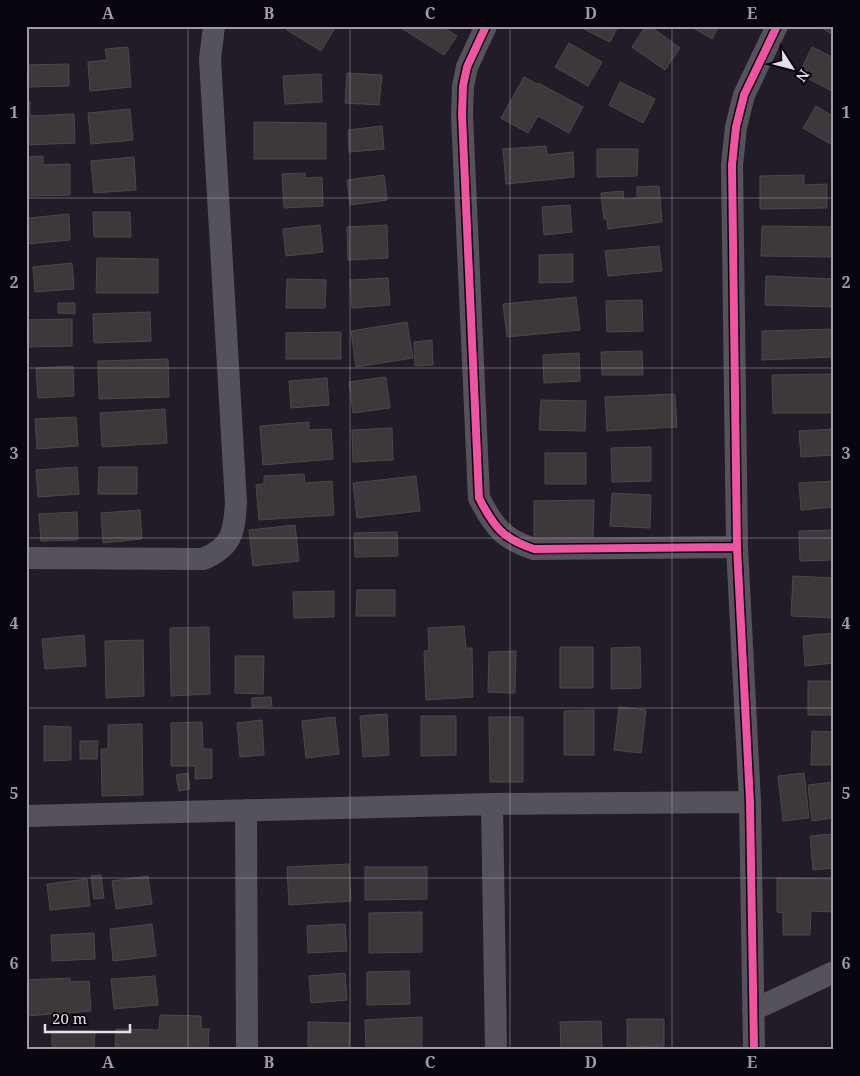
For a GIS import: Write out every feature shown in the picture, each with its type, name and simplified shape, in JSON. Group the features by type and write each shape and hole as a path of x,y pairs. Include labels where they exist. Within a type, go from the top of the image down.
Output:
{"street":[{"path":"26,558 203,559 217,553 229,541 235,522 236,503 210,60 214,26"},
{"path":"486,26 467,68 463,86 462,115 479,498 499,531 516,543 534,550 737,547"},
{"path":"754,1050 750,802 737,547 732,165 736,127 744,95 777,26"},
{"path":"26,816 492,804 750,802"},
{"path":"492,804 496,1050"},
{"path":"246,810 247,1050"},
{"path":"753,1010 834,972"}],"building":[{"path":"289,26 336,26 321,51 287,30"},
{"path":"398,26 441,26 457,36 444,55"},
{"path":"578,26 618,26 610,42"},
{"path":"646,26 650,26 680,48 665,70 632,47"},
{"path":"690,26 719,26 712,39"},
{"path":"818,26 834,26 834,35"},
{"path":"569,43 602,62 588,86 555,67"},
{"path":"128,47 131,87 90,91 88,62 107,60 105,49"},
{"path":"812,47 834,58 834,92 799,74"},
{"path":"69,64 69,86 26,87 26,65"},
{"path":"347,73 382,75 379,105 345,103"},
{"path":"321,74 322,102 285,104 283,76"},
{"path":"524,77 583,107 569,133 538,116 528,133 501,118"},
{"path":"620,82 655,99 643,123 609,105"},
{"path":"26,102 30,102 30,116 74,114 75,143 26,145"},
{"path":"816,106 834,117 834,146 803,128"},
{"path":"130,109 133,140 91,144 88,113"},
{"path":"254,122 326,123 326,159 254,159"},
{"path":"382,126 384,149 349,152 348,130"},
{"path":"546,146 547,155 573,152 574,177 506,184 503,149"},
{"path":"597,149 638,149 637,176 597,177"},
{"path":"43,156 43,165 70,164 70,195 26,196 26,157"},
{"path":"134,157 136,190 94,193 91,161"},
{"path":"305,173 305,178 322,177 323,206 284,208 282,174"},
{"path":"384,175 387,200 350,205 347,180"},
{"path":"804,175 804,185 827,184 827,208 760,209 760,176"},
{"path":"659,186 662,222 608,229 607,219 604,219 601,193 623,191 624,200 637,198 637,187"},
{"path":"570,205 572,232 544,235 542,207"},
{"path":"26,208 28,208 29,218 69,214 70,240 26,244"},
{"path":"93,212 130,212 131,237 94,237"},
{"path":"320,225 323,252 286,256 283,229"},
{"path":"387,225 388,258 348,260 347,227"},
{"path":"762,226 834,227 834,257 761,256"},
{"path":"659,246 662,271 608,276 605,251"},
{"path":"573,254 573,282 539,283 539,255"},
{"path":"97,258 158,259 158,293 96,293"},
{"path":"72,263 74,289 35,292 33,267"},
{"path":"766,276 834,279 833,307 765,305"},
{"path":"388,278 390,305 352,308 350,280"},
{"path":"287,279 326,280 325,308 286,308"},
{"path":"576,297 580,330 507,337 503,304"},
{"path":"642,300 643,331 607,332 606,301"},
{"path":"58,303 75,303 75,314 58,313"},
{"path":"150,312 151,341 94,343 93,314"},
{"path":"72,319 72,346 26,347 26,320"},
{"path":"407,322 413,358 356,367 351,331"},
{"path":"834,329 834,357 762,360 762,331"},
{"path":"341,332 341,359 286,359 286,333"},
{"path":"432,340 433,365 415,366 414,342"},
{"path":"642,351 643,375 602,375 601,352"},
{"path":"579,353 580,381 544,383 543,355"},
{"path":"168,359 169,397 99,399 98,361"},
{"path":"73,366 74,396 38,398 36,368"},
{"path":"832,374 832,413 773,413 772,375"},
{"path":"386,377 390,408 353,413 349,382"},
{"path":"327,378 329,405 291,408 289,381"},
{"path":"675,394 677,427 607,431 605,397"},
{"path":"541,400 586,401 585,431 539,430"},
{"path":"165,409 167,443 102,447 100,413"},
{"path":"76,417 78,446 37,449 35,419"},
{"path":"309,422 309,430 331,429 333,459 263,465 260,426"},
{"path":"392,428 393,460 353,462 352,430"},
{"path":"834,429 834,455 801,457 799,431"},
{"path":"651,447 651,481 612,482 611,448"},
{"path":"545,453 586,453 586,484 545,484"},
{"path":"77,467 79,494 38,497 36,470"},
{"path":"99,467 137,467 137,494 98,494"},
{"path":"304,474 305,483 332,481 334,515 259,520 256,485 264,484 264,476"},
{"path":"416,476 420,511 357,518 353,483"},
{"path":"834,481 834,507 801,510 799,483"},
{"path":"612,493 651,495 650,528 610,526"},
{"path":"594,500 593,538 534,538 534,501"},
{"path":"140,510 142,539 103,543 101,513"},
{"path":"77,512 78,540 41,541 39,514"},
{"path":"295,525 299,561 253,566 249,530"},
{"path":"834,530 834,560 800,561 799,531"},
{"path":"397,532 398,556 355,557 354,533"},
{"path":"793,576 834,578 834,618 791,616"},
{"path":"357,590 395,590 395,616 356,616"},
{"path":"334,591 334,617 294,618 293,592"},
{"path":"464,626 466,648 472,648 473,697 426,700 424,651 429,651 428,628"},
{"path":"209,627 210,694 171,696 170,628"},
{"path":"834,633 834,663 805,666 803,636"},
{"path":"84,635 86,666 45,669 42,639"},
{"path":"143,640 144,696 106,698 105,641"},
{"path":"560,647 593,647 593,688 560,688"},
{"path":"640,647 641,688 611,689 611,648"},
{"path":"516,651 515,693 488,692 489,652"},
{"path":"235,656 264,656 263,694 235,693"},
{"path":"808,681 834,681 834,715 808,715"},
{"path":"271,697 272,706 252,707 252,698"},
{"path":"619,707 646,710 641,753 614,750"},
{"path":"594,710 594,755 564,755 564,711"},
{"path":"387,714 389,755 363,757 360,716"},
{"path":"421,716 456,716 456,755 421,756"},
{"path":"335,717 339,754 306,758 302,721"},
{"path":"489,717 523,717 523,782 490,782"},
{"path":"262,720 264,755 240,757 237,723"},
{"path":"202,722 203,749 212,749 212,778 195,779 195,766 171,766 171,723"},
{"path":"142,724 143,795 102,796 101,749 108,749 108,725"},
{"path":"44,726 71,727 71,760 44,761"},
{"path":"812,731 834,732 834,765 811,765"},
{"path":"80,741 98,741 97,759 80,759"},
{"path":"188,773 190,789 179,791 176,775"},
{"path":"804,773 809,818 783,821 778,776"},
{"path":"834,782 834,818 812,821 808,785"},
{"path":"834,834 834,868 813,870 810,836"},
{"path":"349,864 351,901 289,905 287,867"},
{"path":"365,867 427,867 427,899 365,900"},
{"path":"101,875 104,898 94,899 91,876"},
{"path":"148,876 152,904 116,909 112,881"},
{"path":"777,878 834,879 834,912 811,911 810,935 783,935 783,913 777,912"},
{"path":"87,879 90,906 50,910 47,884"},
{"path":"422,912 422,952 369,953 369,913"},
{"path":"152,924 156,956 113,961 110,929"},
{"path":"345,924 347,951 308,953 307,926"},
{"path":"94,933 95,959 52,961 51,935"},
{"path":"409,971 410,1004 367,1005 367,972"},
{"path":"345,973 347,1000 311,1003 309,976"},
{"path":"155,976 158,1005 114,1009 111,979"},
{"path":"70,978 70,982 89,981 91,1011 26,1016 26,980"},
{"path":"160,1015 201,1016 201,1029 209,1029 208,1050 115,1050 116,1029 159,1030"},
{"path":"422,1017 422,1050 366,1050 365,1020"},
{"path":"627,1019 664,1019 664,1046 627,1047"},
{"path":"601,1021 602,1050 561,1050 560,1022"},
{"path":"308,1022 350,1023 349,1050 308,1050"},
{"path":"52,1031 95,1031 94,1050 52,1050"}],"cycle path":[{"path":"486,26 467,67 463,86 462,115 479,498 500,531 514,541 534,549 737,547"},
{"path":"754,1050 750,802 737,547 732,165 736,127 744,95 777,26"}]}
